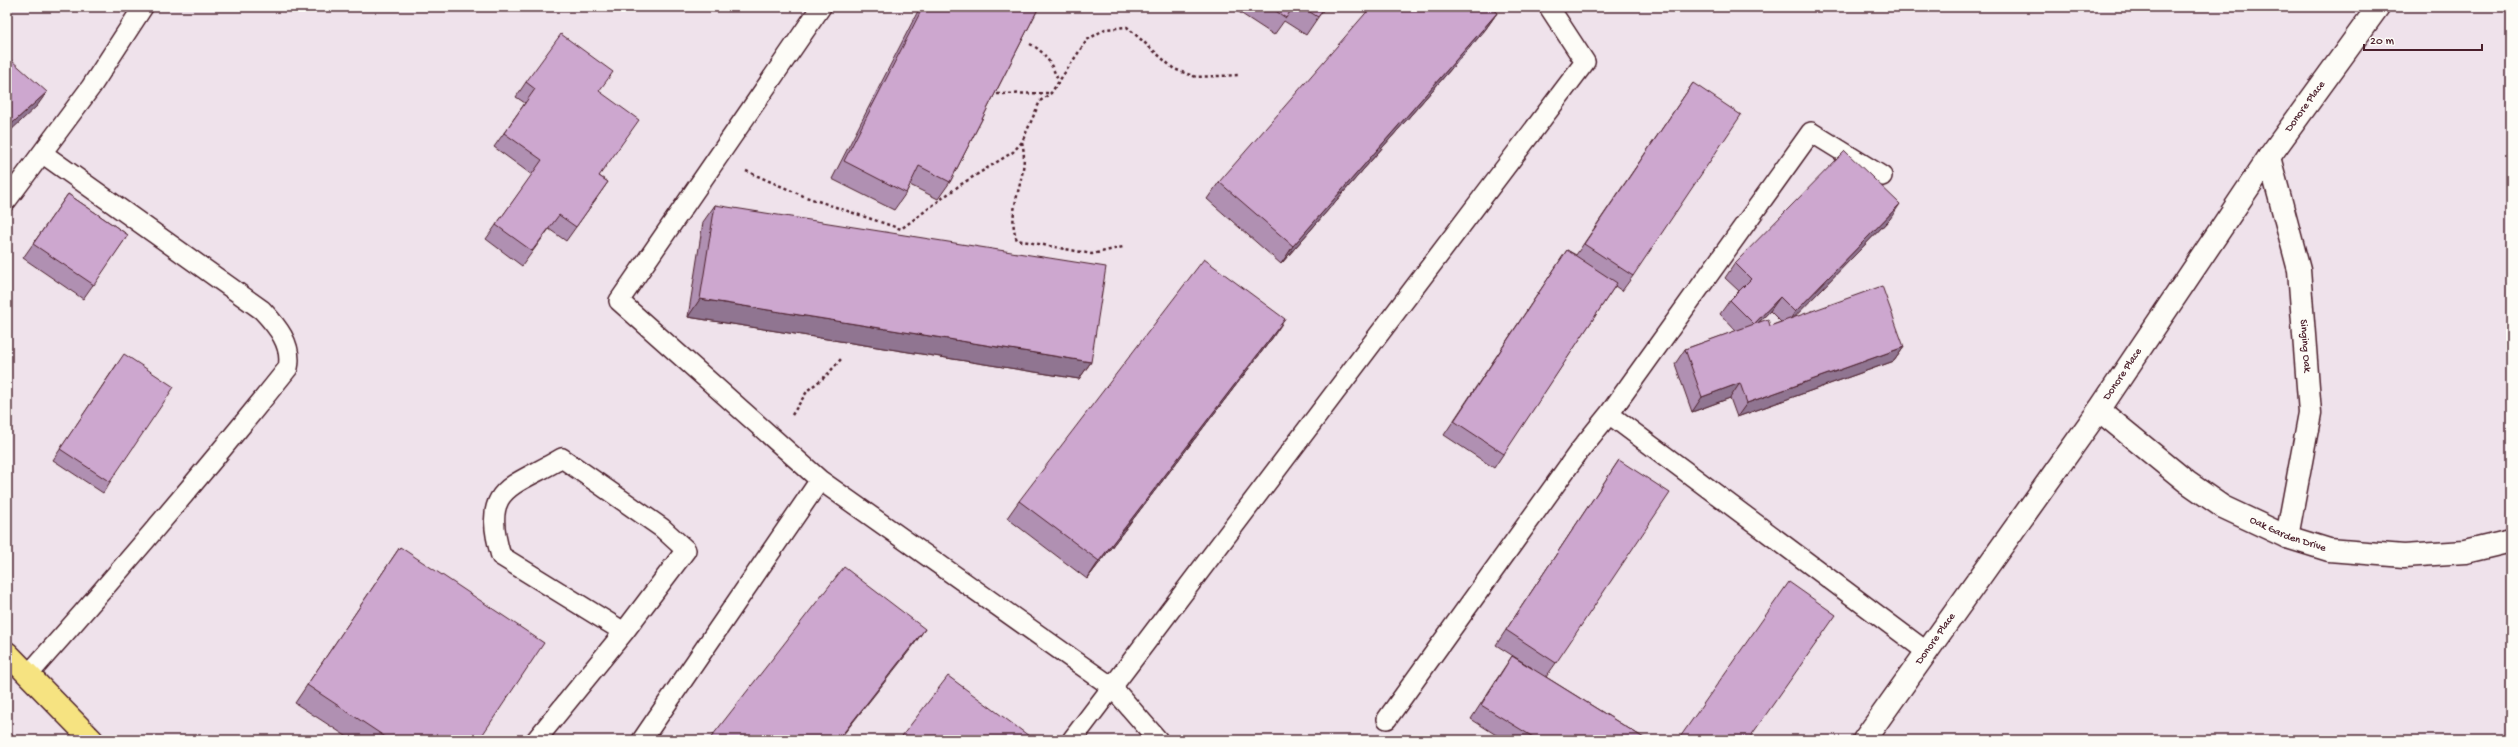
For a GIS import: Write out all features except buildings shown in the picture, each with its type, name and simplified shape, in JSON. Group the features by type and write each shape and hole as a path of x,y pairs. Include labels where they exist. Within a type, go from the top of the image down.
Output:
{"main road":[{"path":"7,653 92,740"}],"street":[{"name":"Donore Place","path":"1864,740 2099,410 2269,157 2378,7"},
{"name":"Singing Oak","path":"2269,157 2299,270 2310,413 2287,537"},
{"name":"Oak Garden Drive","path":"2099,410 2187,482 2217,503 2287,537 2329,550 2404,556 2465,552 2511,541"}],"lane":[{"path":"7,200 91,87 142,7"},
{"path":"820,7 619,301 820,480 1112,687 1158,740"},
{"path":"1072,740 1585,62 1549,7"},
{"path":"1387,719 1580,450 1608,414 1812,132 1882,176"},
{"path":"28,675 131,559 247,419 288,368 290,358 283,337 262,310 42,153"},
{"path":"1608,414 1927,652"},
{"path":"536,740 624,632 686,550 662,528 562,458 509,487 497,501 493,531 501,556 624,632"},
{"path":"642,740 820,480"}],"path":[{"path":"717,158 806,197 901,229 960,185 1013,152 1022,142 1040,101 1051,93 1088,40 1105,29 1127,28 1174,69 1196,77 1240,75"},
{"path":"1030,44 1041,49 1050,62 1058,81"},
{"path":"997,94 1051,93"},
{"path":"1022,142 1026,156 1024,172 1012,217 1017,240 1086,254 1123,247"},
{"path":"776,441 808,390 827,375 841,359"}]}
